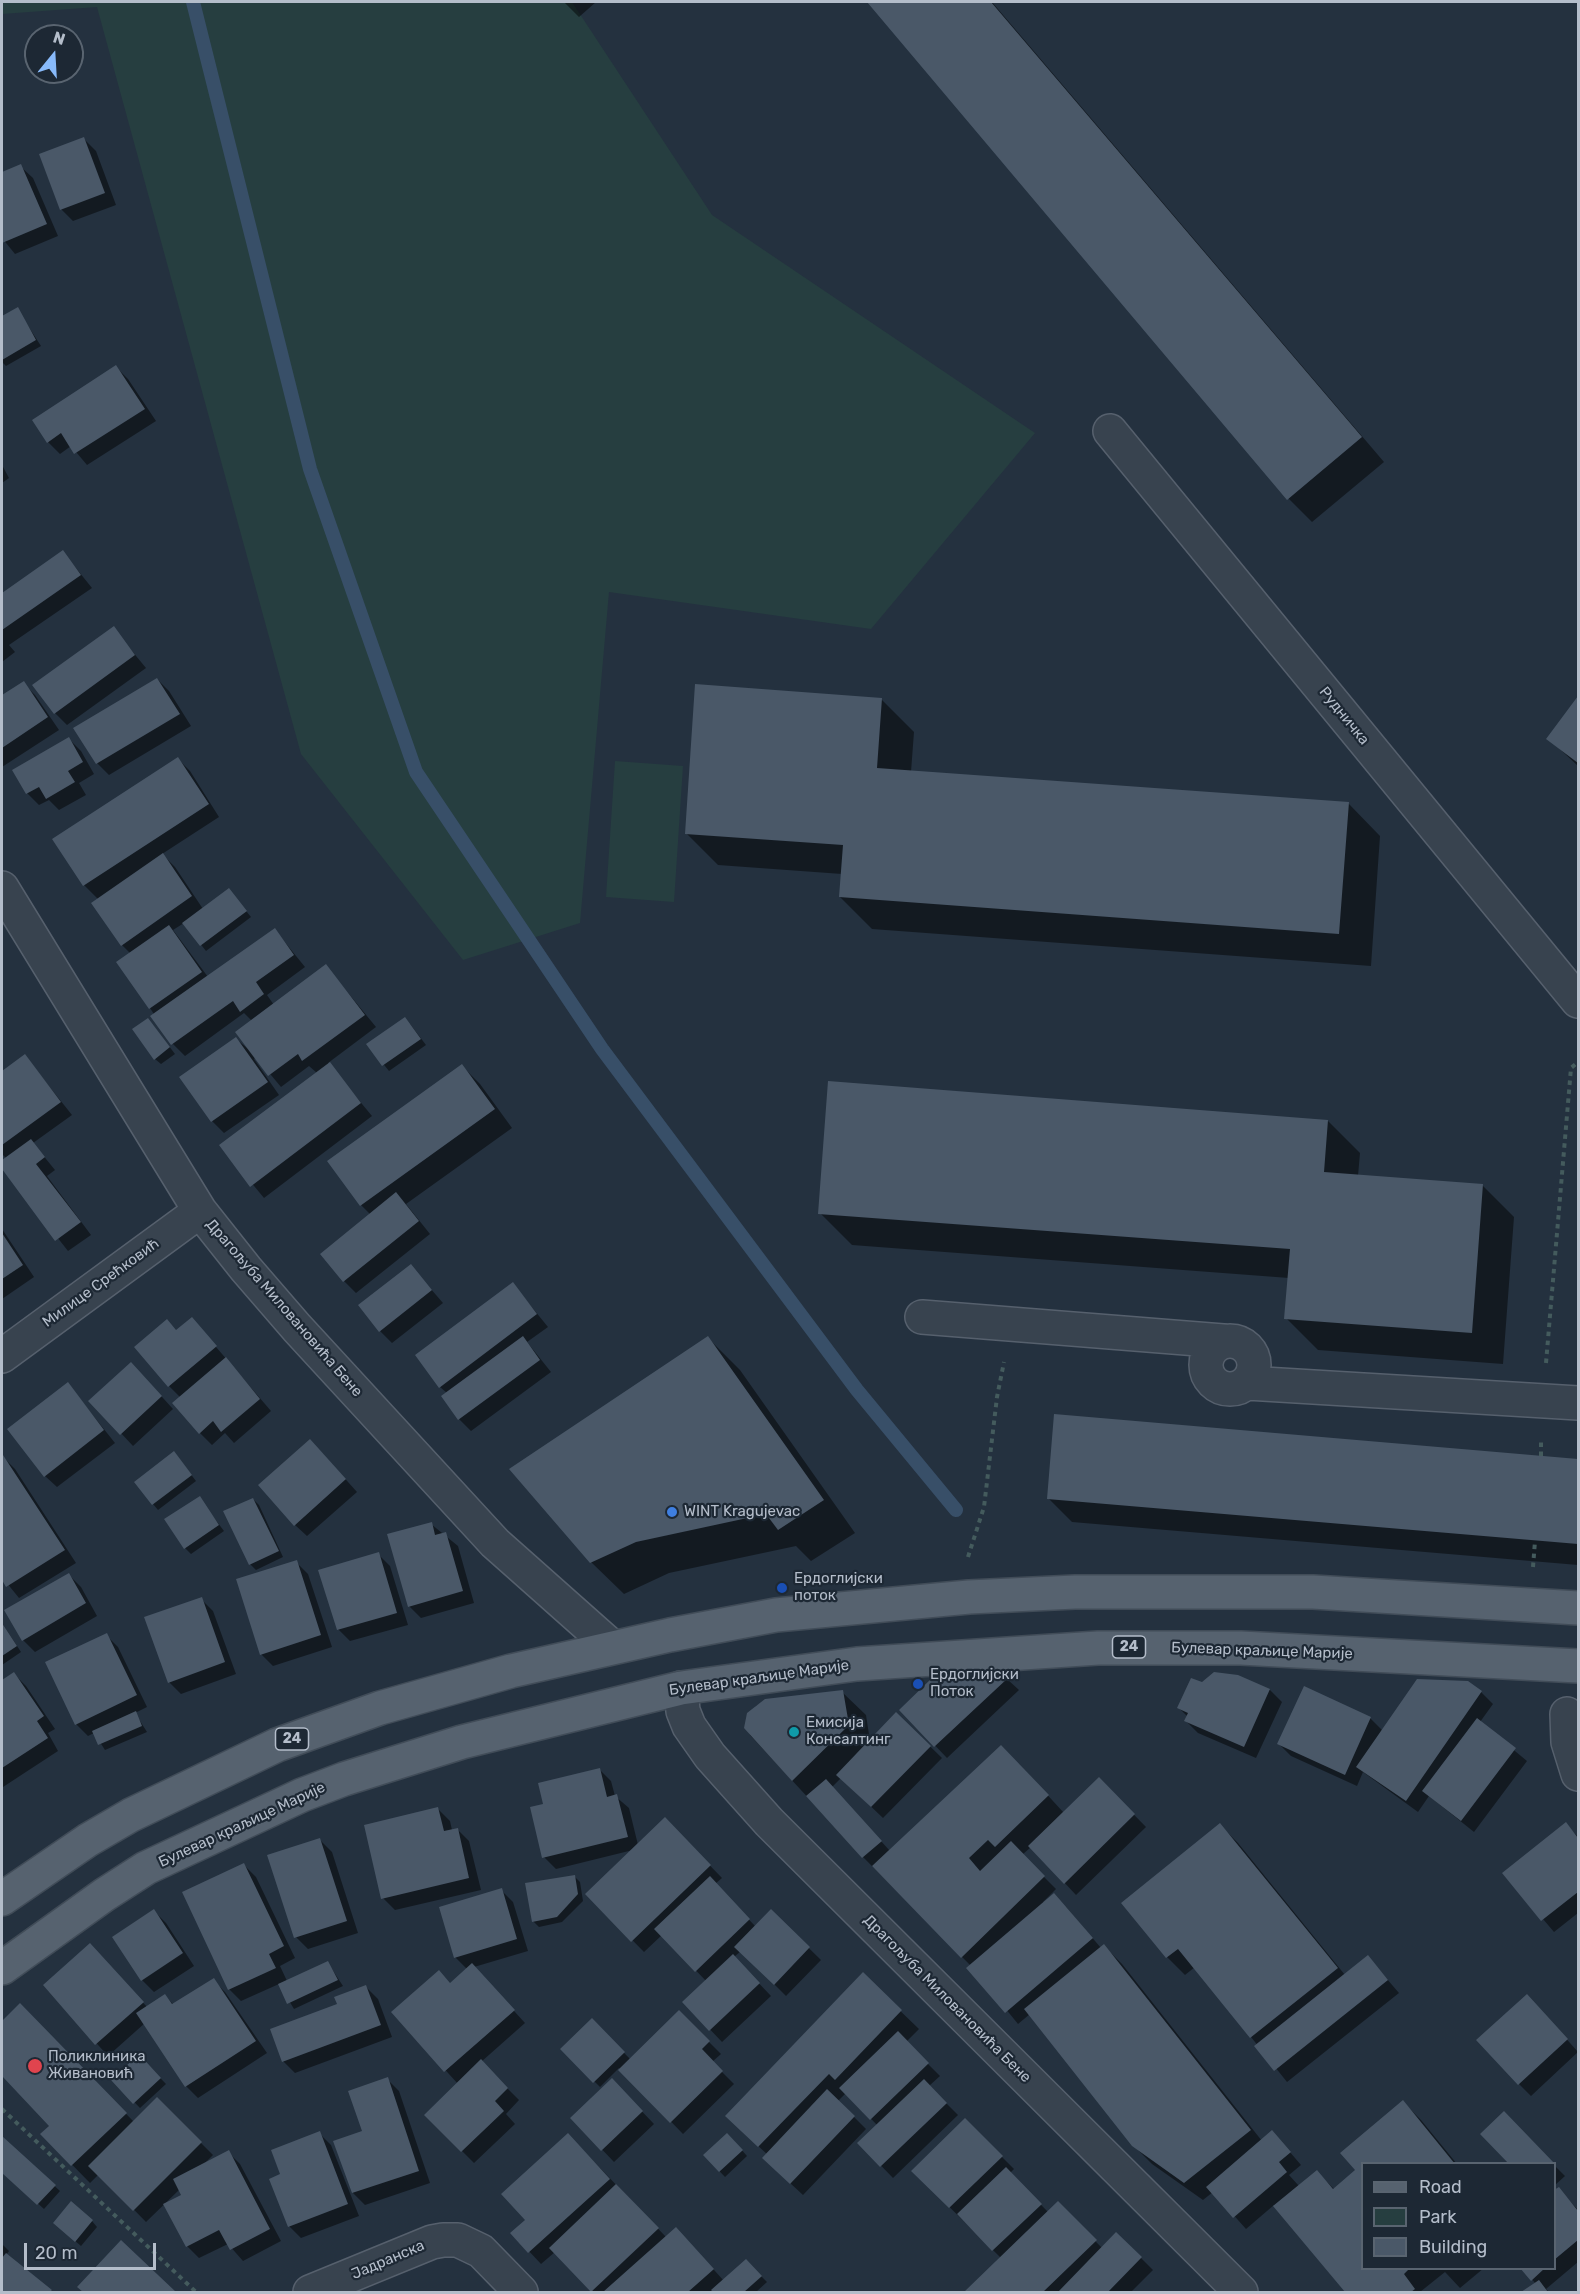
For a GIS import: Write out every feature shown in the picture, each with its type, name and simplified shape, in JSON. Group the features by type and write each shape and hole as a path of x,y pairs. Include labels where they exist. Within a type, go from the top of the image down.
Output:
{"main road":[{"name":"24","path":"2,1899 88,1840 131,1815 277,1745 380,1708 611,1646 776,1615 969,1597 1142,1591 1313,1592 1578,1608"},
{"name":"Булевар краљице Марије","path":"2,1968 146,1868 302,1795 344,1779 462,1742 681,1688 857,1664 1098,1648 1240,1648 1578,1666"}],"street":[{"name":"Рудничка","path":"1110,431 1578,1001"},
{"name":"Драгољуба Миловановића Бене","path":"2,888 200,1211 297,1328 495,1543 611,1646"},
{"name":"Милице Срећковић","path":"2,1356 200,1211"},
{"path":"922,1317 1223,1341 1216,1344 1207,1357 1207,1374 1225,1389 1233,1389 1247,1383 1578,1403"},
{"name":"Драгољуба Миловановића Бене","path":"681,1688 683,1711 689,1726 710,1756 769,1822 1241,2292"},
{"path":"1567,1714 1568,1742 1578,1774"},
{"name":"Јадранска","path":"310,2292 432,2242 458,2240 481,2251 520,2292"}],"path":[{"path":"1543,1401 1571,1068 1578,1062"},
{"path":"969,1597 967,1563 984,1507 997,1397 1005,1355"},
{"path":"2,2109 196,2292"}],"green space":[{"path":"2,2 572,2 712,215 1035,433 871,629 609,592 580,923 463,960 301,754 97,7 2,14"},
{"path":"615,761 683,766 674,902 606,897"}],"building":[{"path":"867,2 991,2 1362,437 1287,500"},
{"path":"84,137 105,193 60,210 39,154"},
{"path":"21,164 47,224 2,243 2,172"},
{"path":"18,307 36,340 2,360 2,316"},
{"path":"116,365 145,409 74,454 61,433 47,443 32,420"},
{"path":"63,550 81,575 2,630 2,593"},
{"path":"114,626 135,655 54,714 32,685"},
{"path":"157,678 180,714 96,764 73,728"},
{"path":"24,681 48,717 2,748 2,695"},
{"path":"695,684 882,698 877,768 1349,802 1339,934 839,897 843,845 685,834"},
{"path":"1578,696 1578,763 1546,739"},
{"path":"69,737 83,762 68,771 75,782 46,799 39,787 26,794 12,770"},
{"path":"178,757 209,804 83,886 52,839"},
{"path":"163,853 192,896 121,946 91,903"},
{"path":"229,888 247,911 200,946 182,923"},
{"path":"169,925 202,972 149,1009 116,962"},
{"path":"275,928 294,955 256,982 264,994 240,1012 233,1001 171,1045 150,1016"},
{"path":"326,964 365,1015 302,1061 298,1054 268,1076 235,1032"},
{"path":"405,1017 421,1039 382,1066 366,1044"},
{"path":"148,1018 170,1047 154,1060 132,1029"},
{"path":"236,1037 268,1082 211,1122 179,1077"},
{"path":"25,1054 61,1102 2,1145 2,1071"},
{"path":"330,1062 361,1103 250,1187 219,1145"},
{"path":"462,1064 495,1109 360,1206 327,1161"},
{"path":"828,1081 1328,1120 1324,1172 1483,1184 1472,1333 1284,1319 1290,1249 818,1214"},
{"path":"31,1139 45,1157 36,1164 81,1222 55,1241 2,1169 2,1160"},
{"path":"396,1192 419,1221 343,1282 320,1254"},
{"path":"2,1233 23,1265 2,1279"},
{"path":"411,1264 432,1290 379,1332 358,1305"},
{"path":"513,1282 537,1314 439,1388 415,1355"},
{"path":"192,1317 217,1346 168,1387 134,1347 167,1319 176,1330"},
{"path":"523,1336 540,1360 458,1420 441,1396"},
{"path":"708,1336 824,1500 778,1530 766,1514 636,1542 590,1563 509,1469"},
{"path":"226,1357 260,1399 221,1432 213,1421 199,1434 172,1403"},
{"path":"131,1362 162,1396 120,1435 88,1401"},
{"path":"68,1382 104,1430 44,1477 7,1429"},
{"path":"1054,1414 1578,1459 1578,1544 1047,1499"},
{"path":"310,1439 346,1479 294,1526 258,1485"},
{"path":"174,1451 192,1475 152,1505 134,1482"},
{"path":"3,1455 65,1550 6,1587 2,1580"},
{"path":"200,1496 219,1525 184,1549 164,1519"},
{"path":"253,1498 279,1551 249,1565 223,1511"},
{"path":"432,1522 435,1535 446,1532 463,1591 408,1607 387,1534"},
{"path":"379,1552 397,1613 337,1630 318,1570"},
{"path":"297,1560 321,1635 260,1655 236,1579"},
{"path":"69,1573 86,1603 22,1641 4,1610"},
{"path":"202,1597 225,1662 168,1683 144,1617"},
{"path":"2,1623 17,1646 2,1656"},
{"path":"107,1633 137,1695 75,1725 45,1662"},
{"path":"14,1672 44,1716 37,1721 48,1738 2,1768 2,1680"},
{"path":"1214,1672 1238,1675 1270,1689 1244,1747 1184,1721 1188,1713 1177,1708 1191,1678 1202,1682"},
{"path":"933,1677 1008,1678 934,1747 899,1710"},
{"path":"1417,1679 1468,1681 1482,1691 1406,1801 1356,1767"},
{"path":"1304,1686 1371,1717 1345,1775 1277,1744"},
{"name":"Емисија Консалтинг","path":"843,1690 849,1725 792,1781 744,1728 747,1713 765,1699"},
{"path":"136,1711 142,1726 98,1745 92,1731"},
{"path":"896,1712 931,1746 871,1807 836,1775"},
{"path":"1477,1718 1516,1748 1461,1821 1422,1791"},
{"path":"1001,1745 1049,1795 995,1847 988,1840 969,1858 980,1871 1011,1841 1045,1876 961,1958 872,1866"},
{"path":"600,1768 607,1797 617,1794 628,1837 542,1858 530,1807 543,1804 538,1783"},
{"path":"1099,1777 1135,1814 1064,1884 1028,1846"},
{"path":"826,1779 882,1841 862,1858 806,1796"},
{"path":"438,1807 444,1831 458,1828 469,1878 381,1899 364,1825"},
{"path":"665,1817 711,1865 631,1942 585,1894"},
{"path":"1566,1822 1578,1838 1578,1892 1541,1921 1502,1873"},
{"path":"1220,1823 1338,1968 1250,2038 1178,1949 1166,1958 1121,1903"},
{"path":"320,1838 347,1921 294,1938 267,1855"},
{"path":"244,1863 284,1946 269,1954 276,1968 228,1990 182,1892"},
{"path":"575,1875 578,1894 557,1917 532,1922 525,1883"},
{"path":"710,1876 750,1919 695,1972 654,1929"},
{"path":"502,1888 517,1939 454,1958 439,1907"},
{"path":"1054,1893 1093,1938 1005,2013 966,1968"},
{"path":"154,1909 183,1953 141,1981 112,1937"},
{"path":"771,1909 810,1947 774,1985 734,1947"},
{"path":"90,1943 144,2002 95,2045 43,1985"},
{"path":"1104,1944 1251,2130 1184,2183 1132,2146 1024,2009"},
{"path":"733,1954 760,1983 709,2031 682,2002"},
{"path":"1368,1955 1388,1980 1274,2071 1254,2046"},
{"path":"328,1961 338,1980 287,2004 278,1984"},
{"path":"472,1963 515,2010 444,2072 391,2012 439,1970 450,1983"},
{"path":"863,1972 902,2010 835,2080 829,2074 758,2147 725,2116"},
{"path":"214,1978 256,2041 185,2087 136,2013 165,1994 172,2004"},
{"path":"366,1985 381,2025 282,2062 270,2029 337,2004 334,1997"},
{"path":"1527,1994 1568,2039 1518,2085 1476,2040"},
{"path":"20,2003 127,2113 71,2166 40,2134 49,2126 2,2076 2,2021"},
{"path":"679,2010 710,2041 702,2049 723,2071 670,2123 618,2070"},
{"path":"592,2018 625,2052 593,2083 560,2049"},
{"path":"898,2031 929,2063 870,2120 839,2088"},
{"path":"139,2054 161,2078 133,2104 111,2080"},
{"path":"481,2059 508,2088 495,2101 504,2111 461,2152 424,2115"},
{"path":"388,2077 419,2171 352,2193 333,2141 362,2131 348,2091"},
{"path":"612,2078 643,2111 601,2151 570,2118"},
{"path":"924,2079 947,2103 880,2167 857,2143"},
{"path":"827,2089 855,2116 790,2184 762,2158"},
{"path":"157,2097 202,2142 133,2211 88,2166"},
{"path":"1403,2100 1453,2162 1361,2162 1361,2270 1408,2270 1404,2274 1415,2289 1411,2292 1345,2292 1273,2206 1317,2170 1333,2189 1355,2170 1340,2153"},
{"path":"1504,2111 1553,2162 1507,2162 1480,2134"},
{"path":"965,2118 1003,2156 949,2208 911,2171"},
{"path":"1272,2130 1291,2152 1279,2162 1287,2172 1233,2218 1206,2187"},
{"path":"320,2131 348,2204 288,2227 269,2179 280,2174 271,2150"},
{"path":"568,2133 610,2179 528,2253 510,2233 525,2220 501,2194"},
{"path":"727,2133 743,2150 719,2172 703,2155"},
{"path":"2,2136 56,2185 37,2205 2,2173"},
{"path":"229,2150 270,2229 230,2250 219,2230 186,2247 163,2204 181,2195 173,2179"},
{"path":"1006,2167 1042,2204 992,2251 957,2214"},
{"path":"616,2184 659,2228 591,2292 549,2248"},
{"path":"1559,2187 1578,2211 1578,2240 1556,2258 1556,2189"},
{"path":"71,2201 93,2220 75,2242 53,2223"},
{"path":"1058,2201 1097,2240 1043,2292 965,2291"},
{"path":"676,2227 714,2269 688,2292 603,2292"},
{"path":"1116,2232 1142,2257 1108,2292 1058,2292"},
{"path":"121,2240 176,2292 83,2292 77,2287"},
{"path":"6,2253 52,2290 50,2292 2,2291 2,2258"},
{"path":"746,2259 762,2276 744,2292 713,2292 711,2290"},
{"path":"1522,2270 1543,2270 1531,2281"},
{"path":"1539,2280 1548,2292 1521,2292"}],"waterway":[{"path":"193,2 310,469 416,772 602,1049 857,1390 956,1510"}],"place":[{"name":"WINT Kragujevac","path":"672,1512"},
{"name":"Ердоглијски поток","path":"782,1588"},
{"name":"Ердоглијски Поток","path":"918,1684"},
{"name":"Емисија Консалтинг","path":"794,1732"},
{"name":"Поликлиника Живановић","path":"35,2066"}]}
